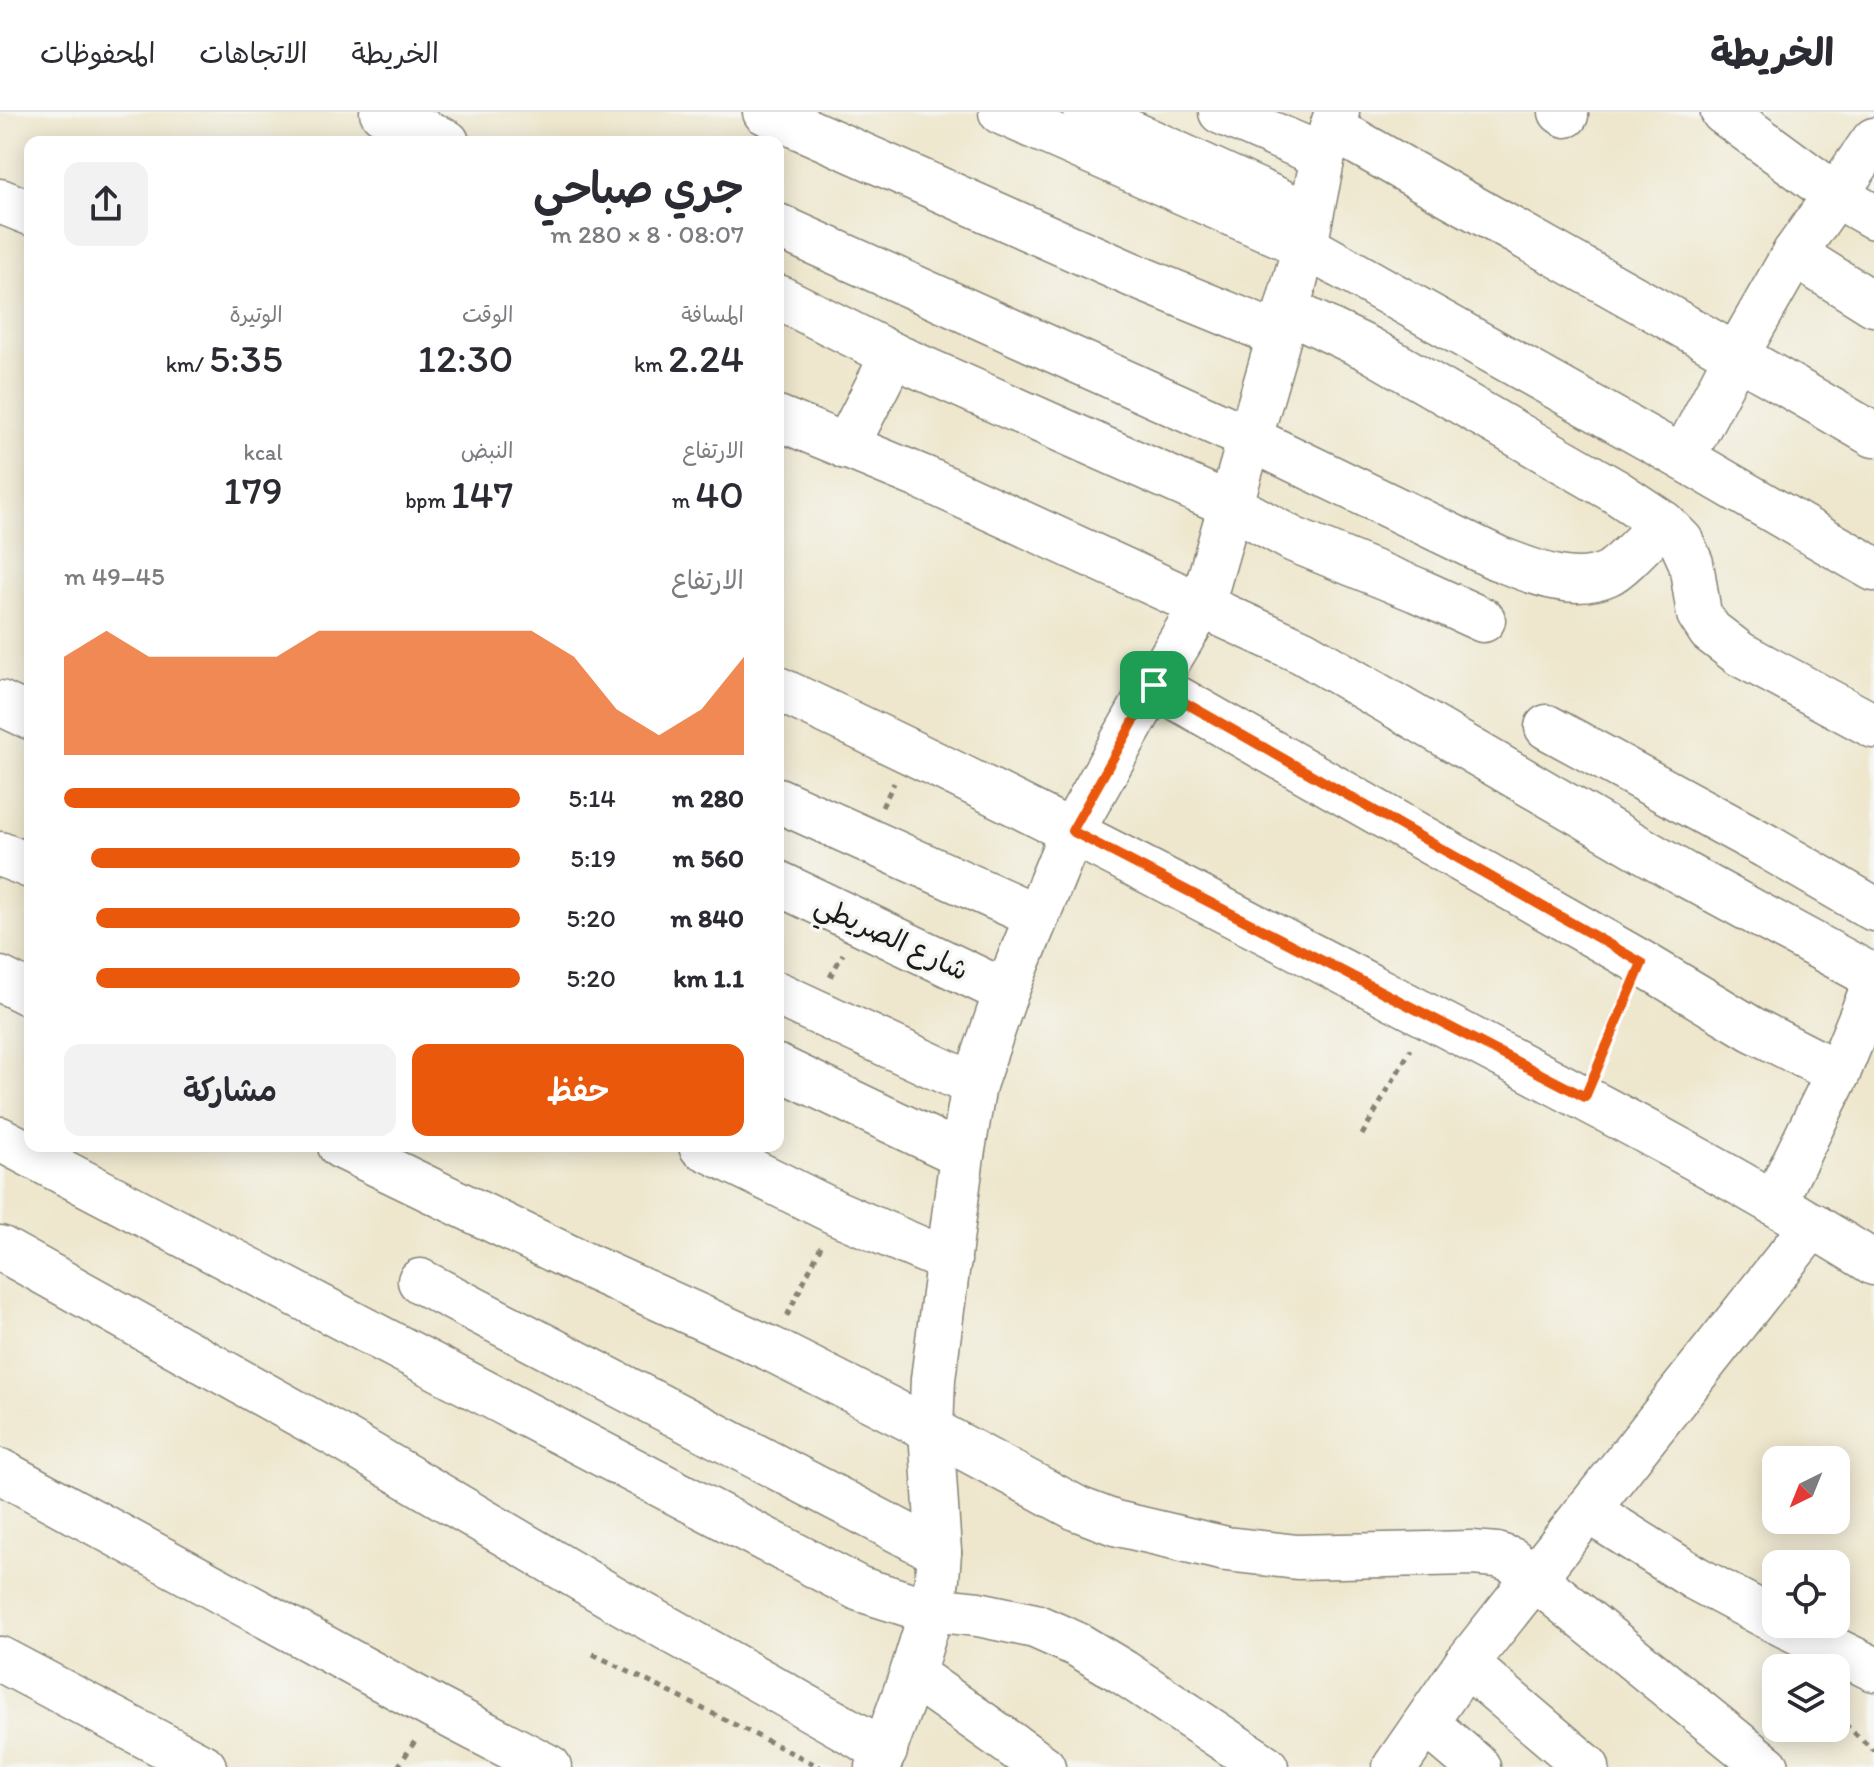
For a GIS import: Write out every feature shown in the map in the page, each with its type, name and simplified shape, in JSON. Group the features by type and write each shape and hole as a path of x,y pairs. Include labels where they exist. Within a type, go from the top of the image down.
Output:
{"street":[{"path":"382,112 434,136"},
{"path":"765,112 1142,279 1369,349 1615,491 1663,523 1681,541 1691,563 1699,614 1710,631 1740,654 1874,726"},
{"path":"1001,112 1308,231"},
{"path":"1086,112 1308,231 1683,458 1874,569"},
{"path":"1221,112 1331,132 1737,354 1874,435"},
{"path":"1723,112 1834,194 1874,217"},
{"path":"0,1248 340,1437 882,1759 932,1609 939,1552 931,1430 933,1379 974,1085 1006,992 1072,831 1202,605 1283,323 1331,132"},
{"path":"1683,458 1794,254 1874,140"},
{"path":"0,201 24,211"},
{"path":"784,229 1251,439 1497,558 1567,580 1608,574 1663,523"},
{"path":"1794,254 1874,304"},
{"path":"784,300 893,355 1230,505 1294,540 1483,620"},
{"path":"846,447 893,355"},
{"path":"784,421 926,479 1303,652 1684,874 1874,977"},
{"path":"1154,685 1752,1029 1838,1073"},
{"path":"784,692 910,750 1072,831 1585,1097 1813,1225 1874,1263"},
{"path":"0,703 24,714"},
{"path":"1547,727 1766,846 1874,909"},
{"path":"784,803 1036,916"},
{"path":"0,854 24,864"},
{"name":"شارع الصريطي","path":"784,886 1006,992"},
{"path":"0,979 24,991"},
{"path":"1774,1203 1838,1073 1874,985"},
{"path":"795,1002 974,1085"},
{"path":"784,1070 962,1155"},
{"path":"0,1139 24,1152"},
{"path":"25,1152 830,1575 884,1599 1035,1626 1078,1645 1266,1767"},
{"path":"352,1152 579,1262 771,1349 1078,1509 1136,1529 1226,1549 1297,1557 1485,1554 1512,1560 1767,1767"},
{"path":"713,1152 837,1213 949,1261"},
{"path":"1395,1767 1466,1664 1813,1225"},
{"path":"420,1281 939,1552"},
{"path":"0,1471 549,1767"},
{"path":"1587,1510 1695,1578 1762,1614"},
{"path":"1811,1638 1874,1669"},
{"path":"0,1659 204,1767"},
{"path":"1466,1664 1587,1767"},
{"path":"912,1674 1043,1767"},
{"path":"1426,1723 1478,1767"}],"path":[{"path":"866,839 910,750"},
{"path":"795,1002 862,922"},
{"path":"1585,1097 1642,963"},
{"path":"1362,1135 1430,1017"},
{"path":"771,1349 837,1213"},
{"path":"593,1654 820,1767"},
{"path":"1850,1729 1874,1751"}],"route":[{"path":"1154,685 1642,963 1585,1097 1072,831 1154,685"}]}
